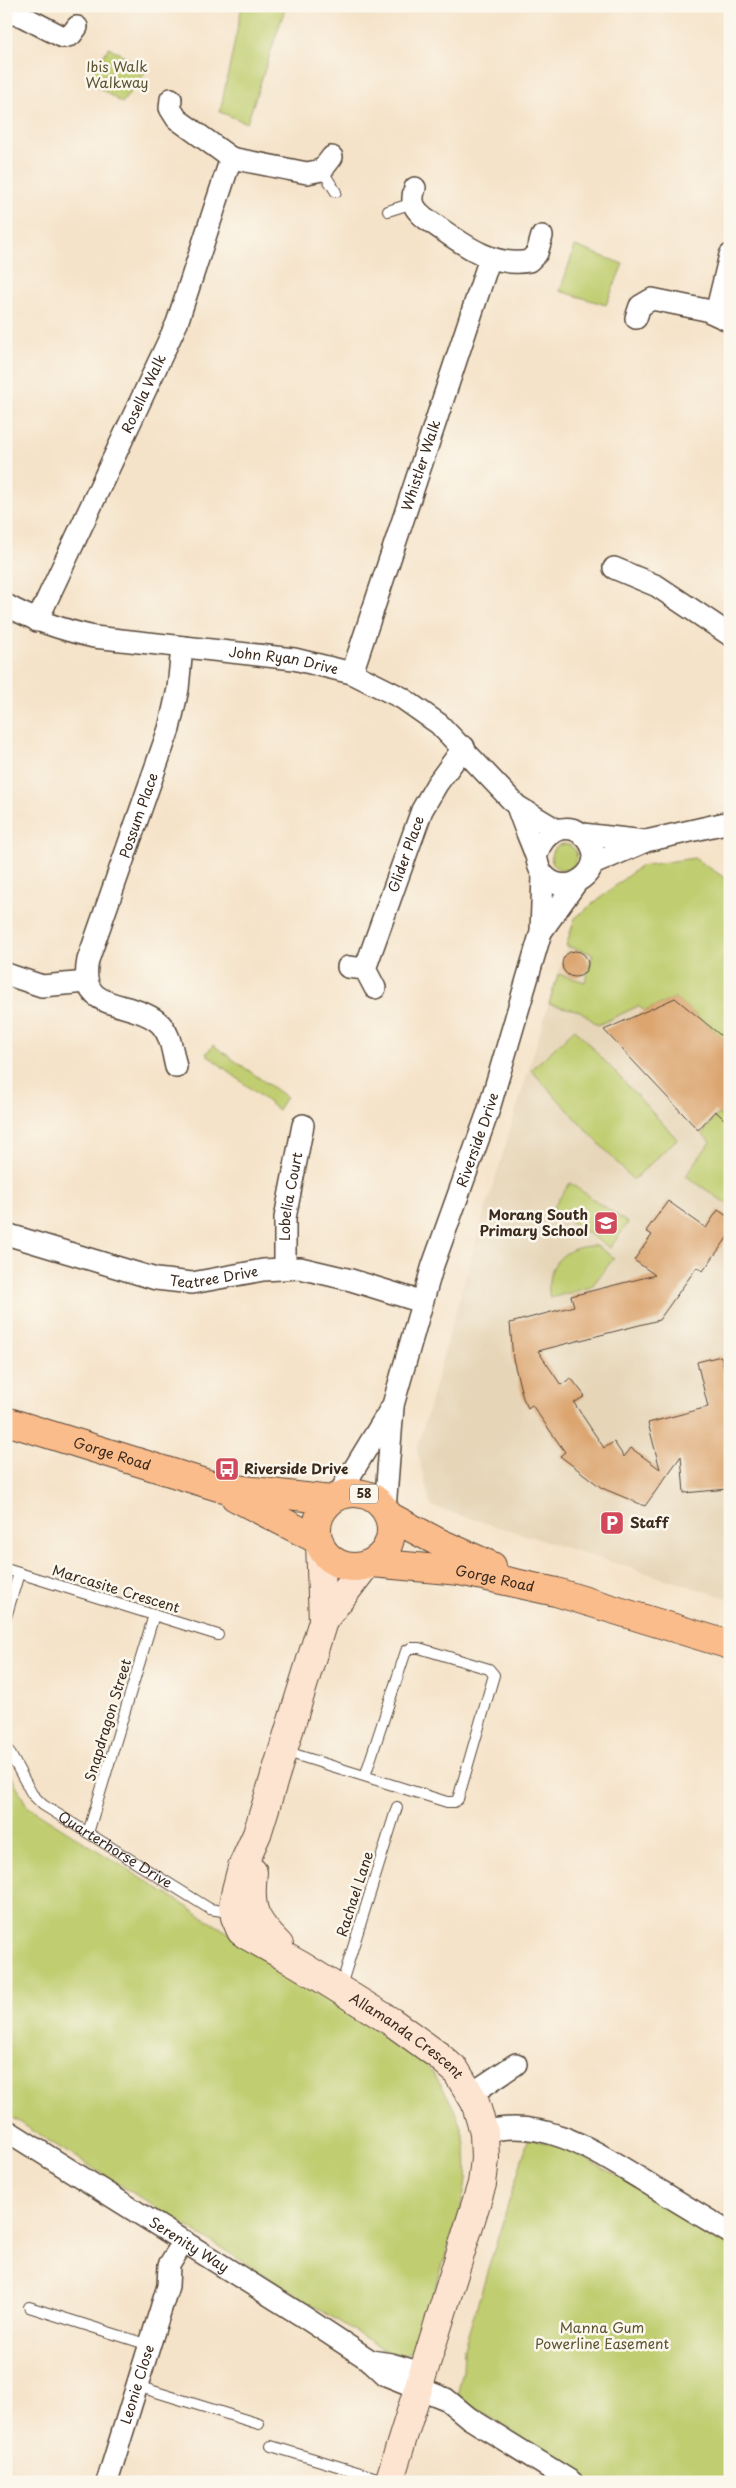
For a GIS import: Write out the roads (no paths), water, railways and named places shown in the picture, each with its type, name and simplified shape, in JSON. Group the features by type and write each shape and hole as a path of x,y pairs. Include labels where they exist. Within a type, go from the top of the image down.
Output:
{"main road":[{"name":"Gorge Road","path":"6,1421 218,1487 319,1542"},
{"name":"Gorge Road","path":"218,1487 334,1498"},
{"name":"58","path":"358,1493 378,1501 387,1513 391,1526 387,1548 369,1564 344,1565 334,1561 319,1542 317,1531 320,1514 334,1498 358,1493"},
{"name":"Gorge Road","path":"387,1513 445,1546 556,1592"},
{"name":"Gorge Road","path":"369,1564 460,1571 556,1592 730,1645"}],"street":[{"path":"6,13 20,15 63,37 70,36 77,27"},
{"path":"171,99 170,108 177,120 231,158 307,173 327,164"},
{"name":"Rosella Walk","path":"38,621 174,331 231,158"},
{"path":"414,195 416,210 425,218 490,258 503,261 529,261 537,253 542,236"},
{"path":"636,318 640,306 652,299 723,317 730,255"},
{"name":"Whistler Walk","path":"352,673 490,258"},
{"path":"614,568 657,586 730,635"},
{"name":"John Ryan Drive","path":"6,605 38,621 64,630 94,637 294,659 352,673 384,688 420,710 464,748 517,806 557,830"},
{"name":"Possum Place","path":"87,982 88,960 172,717 182,647"},
{"name":"Glider Place","path":"363,975 422,810 437,784 464,748"},
{"name":"John Ryan Drive","path":"517,806 540,865"},
{"path":"593,864 646,842 730,822"},
{"path":"582,834 592,847 593,864 584,879 576,883 558,884 540,865 543,840 557,830 570,829 582,834 646,842"},
{"name":"Riverside Drive","path":"387,1513 394,1405 422,1302 490,1105 540,932 540,865"},
{"name":"Riverside Drive","path":"540,932 576,883"},
{"path":"6,974 30,991 42,986 87,982 88,987 102,1000 138,1012 158,1022 169,1038 176,1067"},
{"name":"Lobelia Court","path":"285,1268 284,1218 303,1125"},
{"name":"Teatree Drive","path":"6,1234 136,1274 173,1282 212,1280 263,1270 285,1268 315,1270 422,1302"},
{"name":"Riverside Drive","path":"334,1498 394,1405"},
{"path":"283,1750 323,1621 319,1542"},
{"path":"323,1621 369,1564"},
{"name":"Allamanda Crescent","path":"283,1750 257,1834 252,1882 242,1907 254,1915 262,1927 300,1965 392,2022 439,2056 460,2075 471,2094 485,2137 482,2184 388,2482"},
{"path":"471,2094 516,2064"},
{"name":"Serenity Way","path":"6,2130 371,2361 391,2379 418,2388 572,2482"},
{"path":"485,2137 532,2134 557,2135 590,2148 730,2233"},
{"name":"Leonie Close","path":"107,2482 168,2286 181,2273 190,2245"}],"lane":[{"path":"327,164 336,192"},
{"path":"388,211 414,195"},
{"name":"Marcasite Crescent","path":"6,1570 218,1635"},
{"path":"6,1617 19,1574"},
{"name":"Snapdragon Street","path":"88,1833 154,1615"},
{"path":"283,1750 365,1776 454,1802 458,1799 494,1675 489,1669 419,1648 411,1648 406,1651 365,1776"},
{"name":"Quarterhorse Drive","path":"6,1746 37,1800 210,1909 222,1911 242,1907"},
{"name":"Rachael Lane","path":"339,1990 398,1807"},
{"path":"29,2307 149,2345"},
{"path":"137,2386 259,2424"},
{"path":"271,2446 388,2482"}],"place":[{"name":"Morang South Primary School","path":"606,1223"},
{"name":"Riverside Drive","path":"227,1469"},
{"name":"Staff","path":"612,1523"}],"park label":[{"name":"Ibis Walk Walkway","path":"117,76"},
{"name":"Manna Gum Powerline Easement","path":"602,2336"}]}
